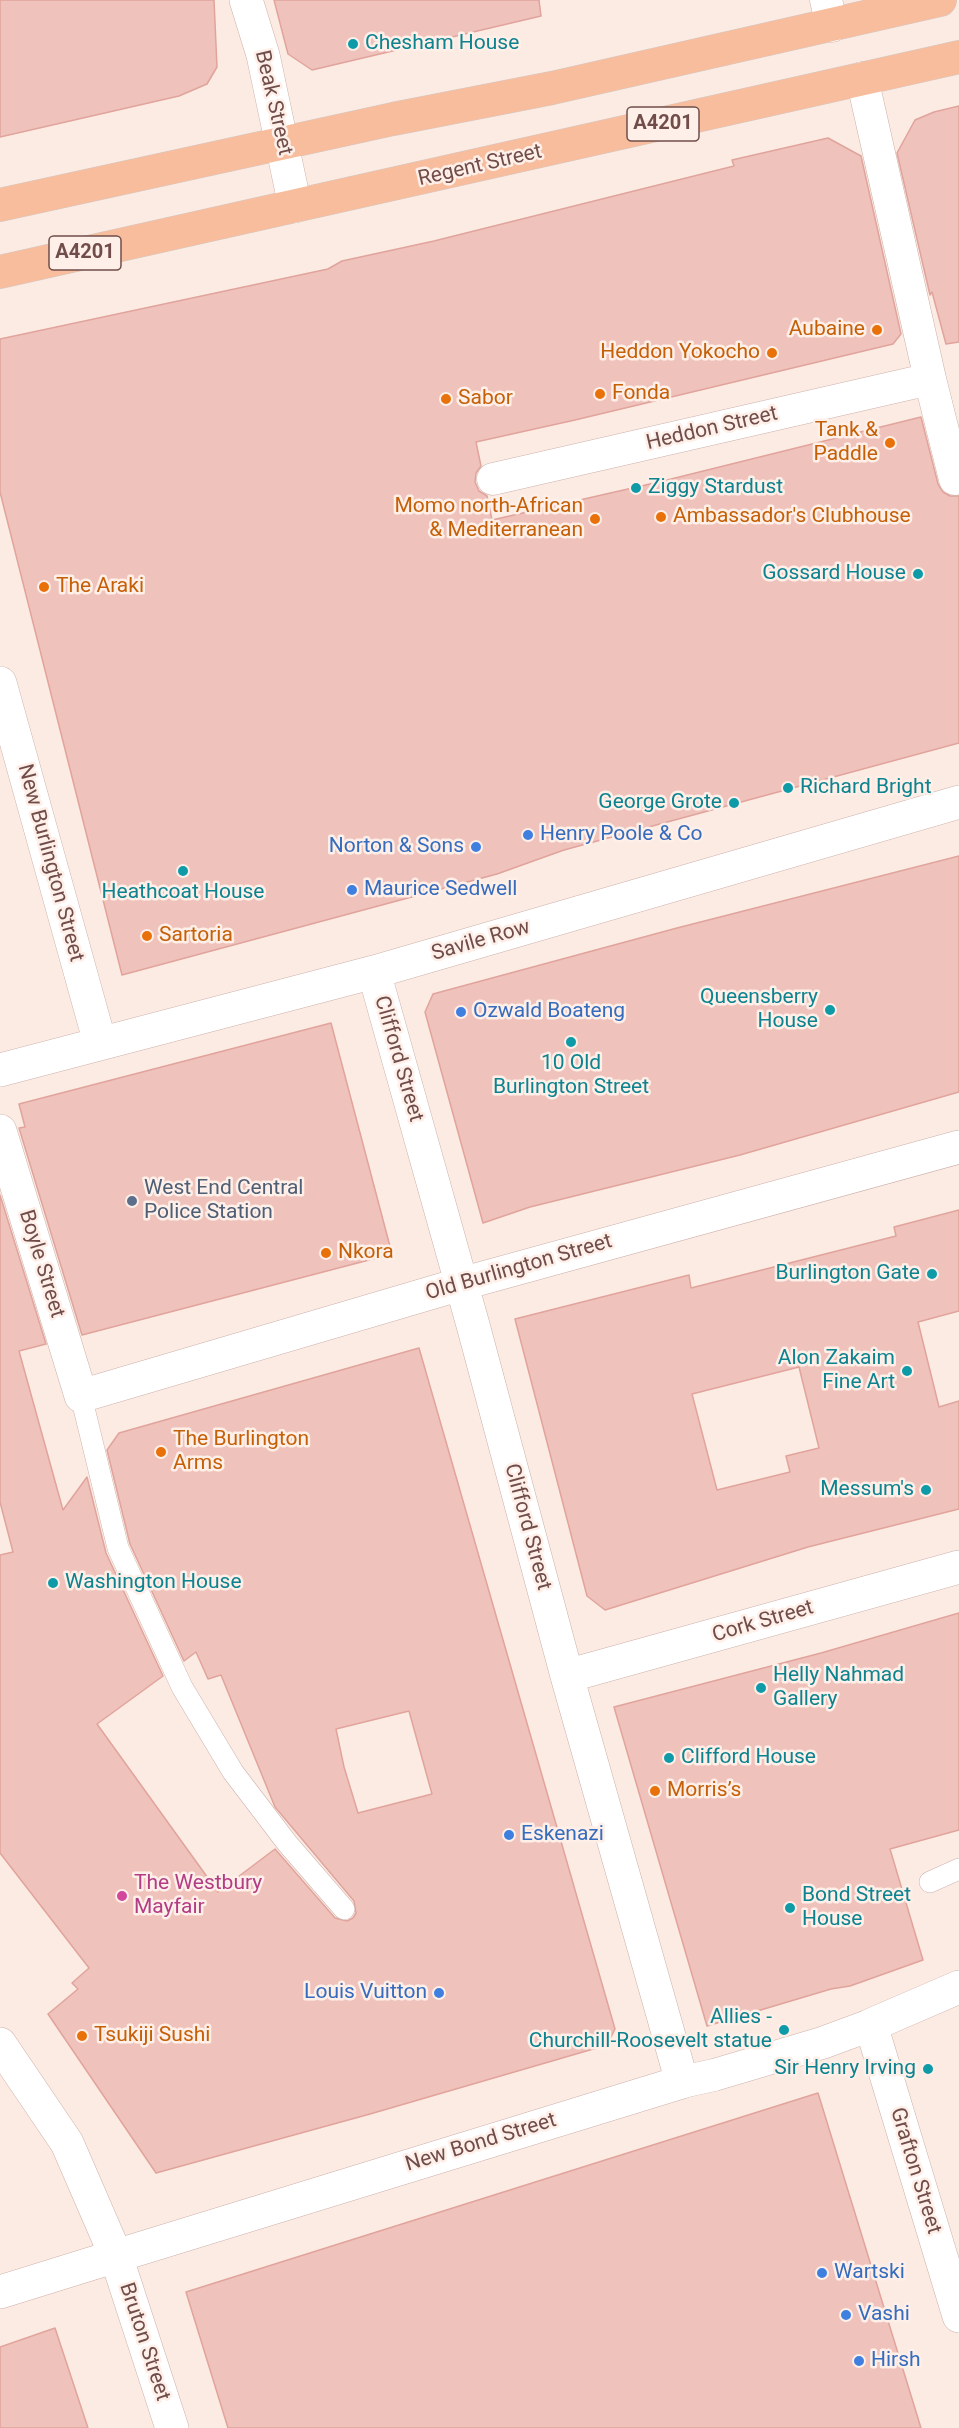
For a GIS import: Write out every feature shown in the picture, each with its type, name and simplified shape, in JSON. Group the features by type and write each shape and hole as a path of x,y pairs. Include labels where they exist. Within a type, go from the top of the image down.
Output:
{"main road":[{"path":"0,205 552,88 631,69 829,13 940,0"},
{"name":"Regent Street","path":"0,272 959,57"}],"street":[{"name":"Beak Street","path":"246,0 263,55 295,206"},
{"path":"862,78 955,479"},
{"name":"Heddon Street","path":"493,479 930,379"},
{"name":"New Burlington Street","path":"0,682 99,1043"},
{"name":"Savile Row","path":"0,1070 374,972 959,802"},
{"name":"Clifford Street","path":"374,972 567,1676 682,2082"},
{"name":"Boyle Street","path":"0,1131 81,1396"},
{"name":"Old Burlington Street","path":"81,1396 461,1284 959,1147"},
{"name":"Cork Street","path":"567,1676 959,1567"},
{"name":"New Bond Street","path":"0,2292 682,2082 714,2075 811,2046 871,2025 959,1987"},
{"name":"Grafton Street","path":"871,2025 959,2316"},
{"name":"Bruton Street","path":"0,2044 67,2143 116,2256 172,2428"}],"lane":[{"path":"81,1396 118,1548 182,1687 233,1772 287,1844 344,1909"},
{"path":"930,1882 959,1869"}],"building":[{"path":"0,0 214,0 217,67 207,84 179,96 0,137"},
{"name":"Chesham House","path":"274,0 539,0 541,16 312,70 288,54"},
{"path":"959,106 959,342 946,344 932,292 930,295 897,153 915,120 934,112"},
{"path":"828,138 861,156 901,334 893,344 476,442 481,466 476,473 475,482 479,491 487,496 492,520 663,481 921,417 938,484 943,492 950,496 959,496 959,743 564,850 497,874 122,975 0,492 0,339 328,269 342,261 434,241 734,166 732,160"},
{"path":"959,856 959,1092 740,1155 530,1207 483,1223 425,1012 433,994 677,928"},
{"path":"331,1023 392,1254 82,1335 19,1128 25,1127 19,1104"},
{"path":"0,1195 46,1344 19,1351 63,1510 87,1477 106,1553 163,1676 97,1724 218,1892 275,1849 335,1918 347,1921 356,1913 354,1901 275,1807 221,1675 208,1679 196,1652 184,1661 130,1544 107,1450 119,1433 419,1348 615,2029 607,2045 156,2173 48,2014 78,1989 72,1983 89,1968 0,1853 0,1555 13,1552 0,1502","holes":["409,1711 432,1794 358,1813 344,1767 336,1729"]},
{"path":"959,1210 959,1311 918,1322 939,1407 959,1401 959,1509 808,1547 605,1610 587,1596 515,1319 689,1275 691,1288 896,1236 894,1227","holes":["799,1367 819,1448 786,1456 790,1472 717,1490 692,1394"]},
{"path":"959,1613 959,1830 890,1849 923,1960 850,1986 831,1989 707,2026 614,1707 821,1653"},
{"path":"818,2093 921,2428 228,2428 186,2292"},
{"path":"55,2328 88,2428 0,2428 0,2347"}],"place":[{"name":"Chesham House","path":"353,44"},
{"name":"Aubaine","path":"877,330"},
{"name":"Heddon Yokocho","path":"772,353"},
{"name":"Fonda","path":"600,394"},
{"name":"Sabor","path":"446,399"},
{"name":"Tank & Paddle","path":"890,443"},
{"name":"Ziggy Stardust","path":"636,488"},
{"name":"Ambassador's Clubhouse","path":"661,517"},
{"name":"Momo north-African & Mediterranean","path":"595,519"},
{"name":"Gossard House","path":"918,574"},
{"name":"The Araki","path":"44,587"},
{"name":"Richard Bright","path":"788,788"},
{"name":"George Grote","path":"734,803"},
{"name":"Henry Poole & Co","path":"528,835"},
{"name":"Norton & Sons","path":"476,847"},
{"name":"Heathcoat House","path":"183,871"},
{"name":"Maurice Sedwell","path":"352,890"},
{"name":"Sartoria","path":"147,936"},
{"name":"Queensberry House","path":"830,1010"},
{"name":"Ozwald Boateng","path":"461,1012"},
{"name":"10 Old Burlington Street","path":"571,1042"},
{"name":"West End Central Police Station","path":"132,1201"},
{"name":"Nkora","path":"326,1253"},
{"name":"Burlington Gate","path":"932,1274"},
{"name":"Alon Zakaim Fine Art","path":"907,1371"},
{"name":"The Burlington Arms","path":"161,1452"},
{"name":"Messum's","path":"926,1490"},
{"name":"Washington House","path":"53,1583"},
{"name":"Helly Nahmad Gallery","path":"761,1688"},
{"name":"Clifford House","path":"669,1758"},
{"name":"Morris’s","path":"655,1791"},
{"name":"Eskenazi","path":"509,1835"},
{"name":"The Westbury Mayfair","path":"122,1896"},
{"name":"Bond Street House","path":"790,1908"},
{"name":"Louis Vuitton","path":"439,1993"},
{"name":"Allies - Churchill-Roosevelt statue","path":"784,2030"},
{"name":"Tsukiji Sushi","path":"82,2036"},
{"name":"Sir Henry Irving","path":"928,2069"},
{"name":"Wartski","path":"822,2273"},
{"name":"Vashi","path":"846,2315"},
{"name":"Hirsh","path":"859,2361"}]}
